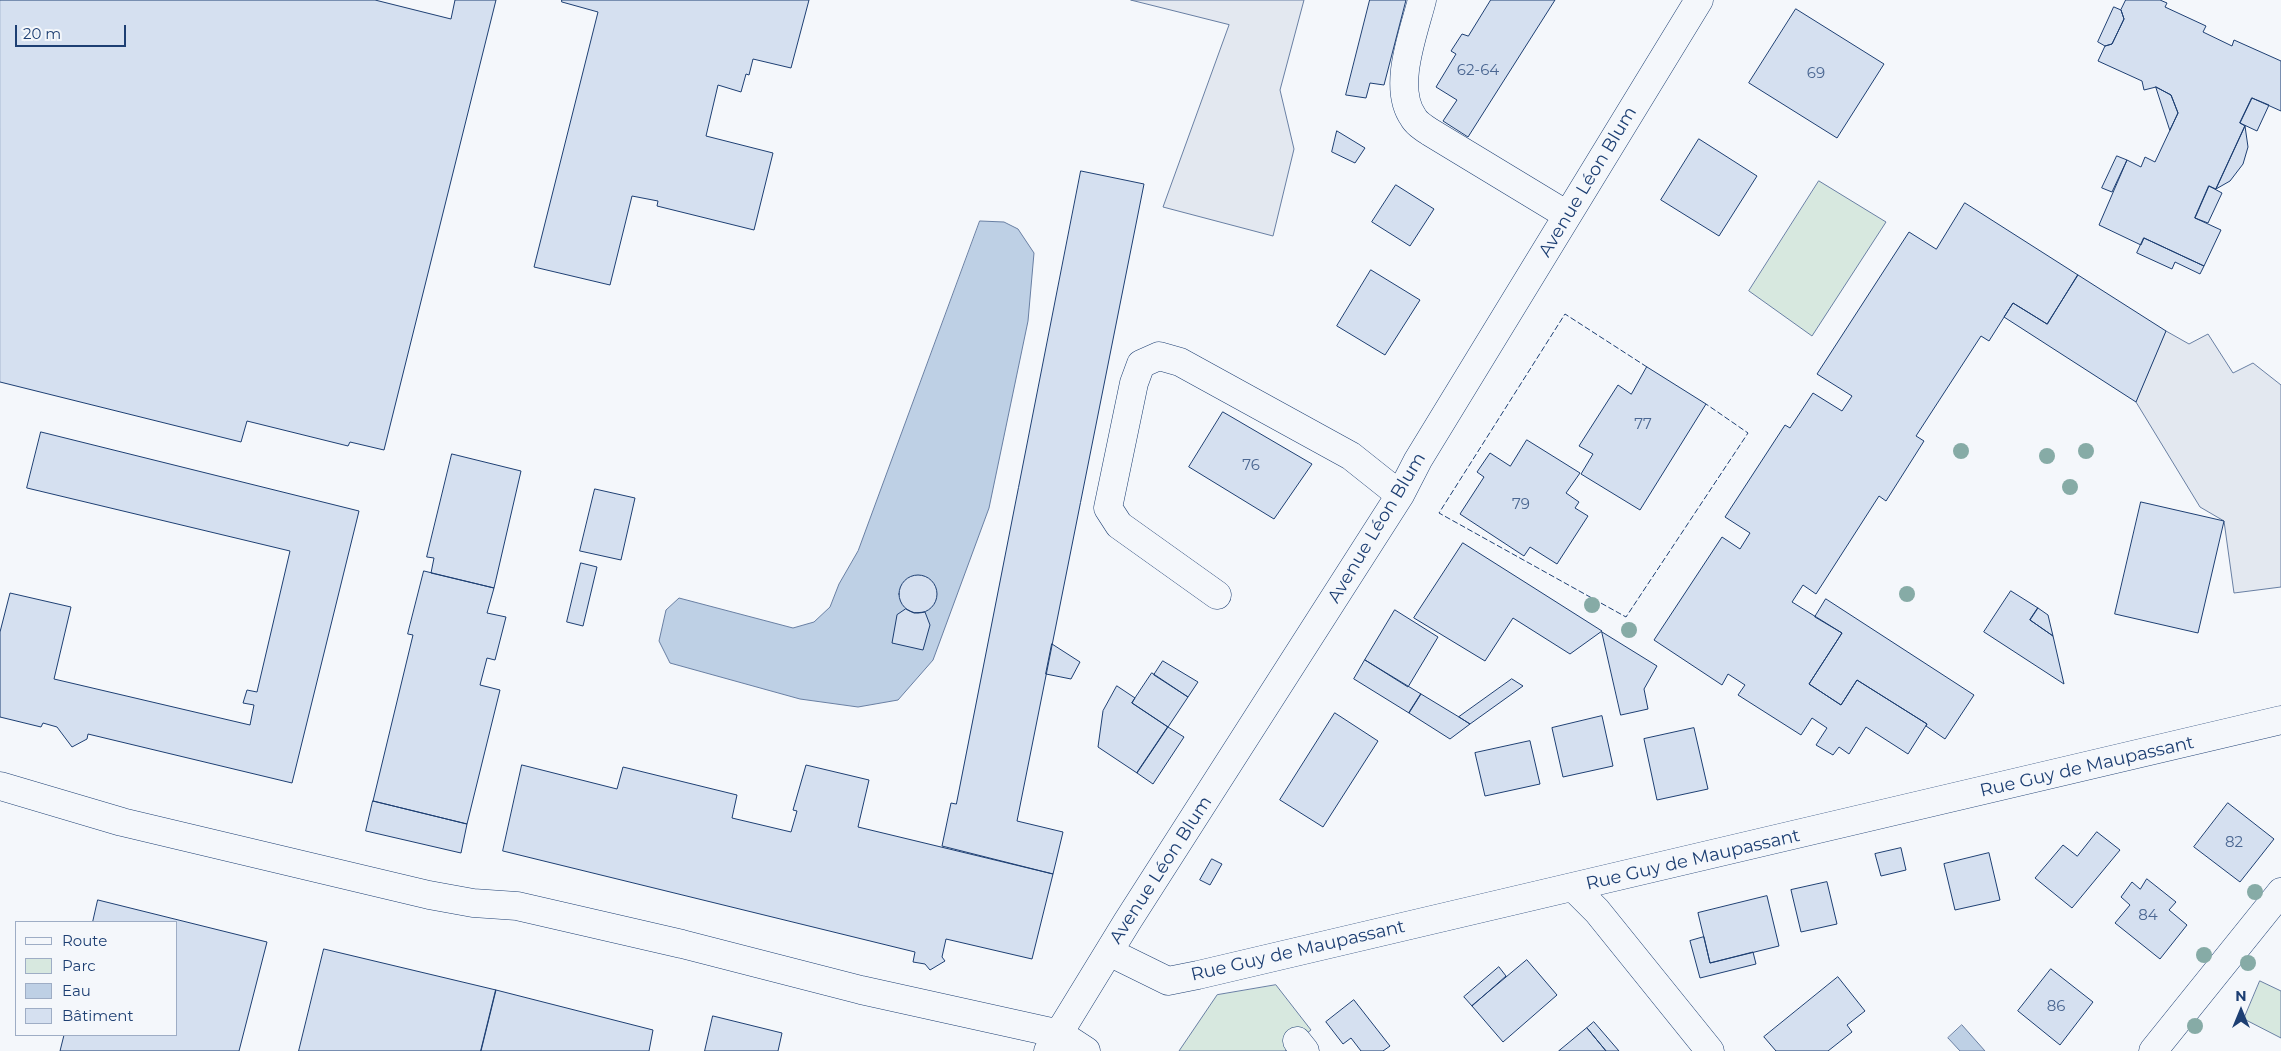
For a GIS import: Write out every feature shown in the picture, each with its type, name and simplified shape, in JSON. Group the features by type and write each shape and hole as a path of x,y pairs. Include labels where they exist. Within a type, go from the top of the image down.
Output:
{"street":[{"path":"1422,0 1407,56 1404,94 1413,117 1430,132 1567,215"},
{"name":"Avenue Léon Blum","path":"1054,1042 1109,952 1400,495 1418,460 1699,0"},
{"path":"1217,595 1119,525 1108,508 1134,383 1142,364 1160,356 1180,362 1351,456 1400,495"},
{"name":"Rue Guy de Maupassant","path":"1109,952 1168,981 1574,888 2271,723"},
{"path":"0,786 122,822 429,895 473,903 517,906 682,944 1086,1051"},
{"path":"1574,888 1597,912 1710,1051"},
{"path":"2153,1051 2281,892"}],"green space":[{"path":"1819,181 1886,222 1812,336 1749,291"},
{"path":"2260,981 2281,991 2281,1038 2244,1019"},
{"path":"1276,985 1311,1030 1285,1051 1179,1051 1217,995"}],"shaded area":[{"path":"1131,0 1304,0 1280,90 1294,149 1273,236 1163,207 1229,25"},
{"path":"2166,331 2189,344 2208,334 2233,373 2253,363 2281,385 2281,587 2234,593 2224,521 2200,507 2136,402"}],"water":[{"path":"980,221 1004,222 1018,229 1034,253 1028,321 989,508 933,660 898,700 858,707 800,699 670,663 659,641 666,610 679,598 793,628 814,622 830,607 839,584 858,551"},
{"path":"1962,1025 1985,1051 1960,1051 1948,1038"}],"building":[{"path":"0,0 375,0 451,19 455,0 496,0 384,450 350,442 348,446 247,421 241,442 0,382"},
{"path":"562,0 809,0 791,68 753,59 749,75 746,74 741,92 718,85 706,136 773,153 754,230 657,206 658,201 632,196 610,285 534,267 598,12 562,2"},
{"path":"1370,0 1406,0 1384,85 1370,83 1366,98 1346,95"},
{"path":"1491,0 1555,0 1468,137 1443,121 1457,100 1436,87 1456,54 1451,51 1462,34 1468,36"},
{"path":"2126,0 2160,0 2167,3 2165,7 2206,26 2203,32 2232,46 2234,40 2281,61 2281,111 2252,98 2240,123 2245,126 2216,189 2209,186 2195,218 2221,230 2204,266 2144,238 2141,245 2099,225 2127,160 2141,167 2145,157 2155,162 2178,113 2171,95 2156,87 2144,90 2142,81 2098,61 2105,46 2112,44 2124,19 2121,10"},
{"path":"2114,7 2121,10 2124,19 2112,44 2105,46 2098,42"},
{"path":"1796,9 1884,64 1837,138 1749,83"},
{"path":"2156,87 2171,95 2178,113 2170,130"},
{"path":"2252,98 2269,105 2257,131 2240,123"},
{"path":"2245,126 2248,147 2243,164 2230,181 2216,189"},
{"path":"1337,131 1365,148 1355,163 1332,152"},
{"path":"1699,139 1757,176 1719,236 1661,200"},
{"path":"2117,156 2127,160 2112,192 2102,188"},
{"path":"1081,171 1144,184 1017,821 1063,832 1053,874 942,846 951,803 956,804"},
{"path":"1396,185 1434,209 1410,246 1372,222"},
{"path":"2209,186 2222,193 2208,223 2195,218"},
{"path":"1965,203 2078,275 2047,324 2013,303 1989,341 1981,336 1916,436 1924,441 1886,501 1879,496 1816,594 1803,585 1792,602 1842,633 1809,684 1841,705 1857,680 1927,724 1908,754 1866,727 1849,754 1839,747 1833,755 1816,745 1827,728 1812,718 1801,735 1738,695 1745,685 1728,674 1722,685 1654,640 1722,537 1740,549 1750,533 1725,517 1785,425 1790,428 1813,393 1842,411 1852,396 1817,374 1909,232 1936,249"},
{"path":"2144,238 2204,266 2200,274 2175,262 2172,269 2137,253"},
{"path":"1371,270 1420,300 1385,355 1337,326"},
{"path":"2078,275 2166,331 2136,402 2004,317 2013,303 2047,324"},
{"path":"1647,367 1706,404 1640,510 1581,474 1593,454 1579,446 1618,385 1631,394"},
{"path":"1223,412 1312,464 1274,519 1189,467"},
{"path":"41,432 359,511 292,783 88,734 87,739 72,747 57,727 43,723 41,727 0,717 0,632 10,593 71,607 54,679 250,725 254,705 243,703 247,690 257,692 290,551 27,488"},
{"path":"1527,440 1580,473 1566,493 1579,502 1575,508 1588,516 1557,564 1530,547 1524,556 1460,514 1484,477 1477,472 1490,453 1510,466"},
{"path":"452,454 521,471 494,588 431,573 434,558 427,557"},
{"path":"595,489 635,498 621,560 580,551"},
{"path":"2141,502 2224,521 2198,633 2115,614"},
{"path":"1463,543 1602,631 1570,654 1513,618 1485,661 1414,618"},
{"path":"581,563 597,567 583,626 567,622"},
{"path":"424,571 494,588 487,613 506,617 495,660 487,658 480,685 500,690 467,824 373,801 413,635 408,634"},
{"path":"918,575 932,580 937,594 932,608 918,613 904,608 899,594 904,580"},
{"path":"2011,591 2038,608 2030,620 2053,636 2064,684 1984,632"},
{"path":"1826,599 1974,695 1945,739 1926,726 1927,724 1857,680 1841,705 1809,684 1842,633 1815,617"},
{"path":"2038,608 2048,615 2053,636 2030,620"},
{"path":"906,609 914,613 925,612 930,625 923,650 892,643 897,615"},
{"path":"1395,610 1438,637 1408,687 1365,660"},
{"path":"1602,632 1657,666 1644,689 1648,709 1621,715"},
{"path":"1052,644 1080,662 1071,679 1046,674"},
{"path":"1365,660 1421,694 1409,713 1354,679"},
{"path":"1163,661 1198,682 1188,697 1154,675"},
{"path":"1152,673 1188,697 1168,727 1132,703"},
{"path":"1512,679 1523,686 1470,724 1459,717"},
{"path":"1117,686 1135,698 1132,703 1168,727 1137,773 1098,747 1103,711"},
{"path":"1421,694 1470,724 1450,739 1409,713"},
{"path":"1335,713 1378,741 1323,827 1280,800"},
{"path":"1602,716 1613,766 1563,777 1552,728"},
{"path":"1168,727 1184,737 1153,784 1137,773"},
{"path":"1694,728 1708,789 1657,800 1644,739"},
{"path":"1530,741 1540,784 1485,796 1475,753"},
{"path":"522,765 617,789 623,767 737,795 732,818 791,832 797,811 793,810 806,765 869,780 858,827 1053,874 1032,959 946,939 942,957 945,961 930,970 925,964 913,962 915,952 503,851"},
{"path":"373,801 467,824 461,853 366,831"},
{"path":"2228,803 2274,839 2240,882 2194,847"},
{"path":"2097,832 2120,850 2072,908 2035,878 2063,845 2077,856"},
{"path":"1901,848 1906,870 1881,876 1875,854"},
{"path":"1989,853 2000,900 1955,910 1944,864"},
{"path":"1212,859 1222,864 1210,885 1200,880"},
{"path":"2147,879 2176,902 2169,910 2187,925 2160,959 2115,923 2130,905 2121,897 2132,882 2140,889"},
{"path":"1827,882 1837,924 1801,932 1791,890"},
{"path":"1767,896 1779,946 1710,963 1698,913"},
{"path":"98,900 267,942 239,1051 60,1051 64,1036 178,1036 178,921 93,921"},
{"path":"1704,937 1710,963 1753,952 1756,964 1700,978 1690,941"},
{"path":"324,949 496,990 481,1051 299,1051"},
{"path":"1527,960 1557,995 1503,1042 1472,1006"},
{"path":"1499,967 1506,976 1472,1006 1464,997"},
{"path":"2051,969 2093,1002 2060,1045 2018,1011"},
{"path":"1838,977 1865,1011 1847,1025 1852,1032 1828,1051 1776,1051 1764,1037"},
{"path":"496,990 653,1030 649,1051 481,1051"},
{"path":"1354,1000 1390,1046 1383,1051 1361,1051 1351,1038 1343,1044 1326,1022"},
{"path":"713,1016 782,1033 778,1051 705,1051"},
{"path":"1594,1022 1619,1051 1606,1051 1587,1028"},
{"path":"1587,1028 1606,1051 1559,1051"}],"fence":[{"path":"1647,367 1565,314 1439,513 1626,617 1748,433 1706,404"}]}
